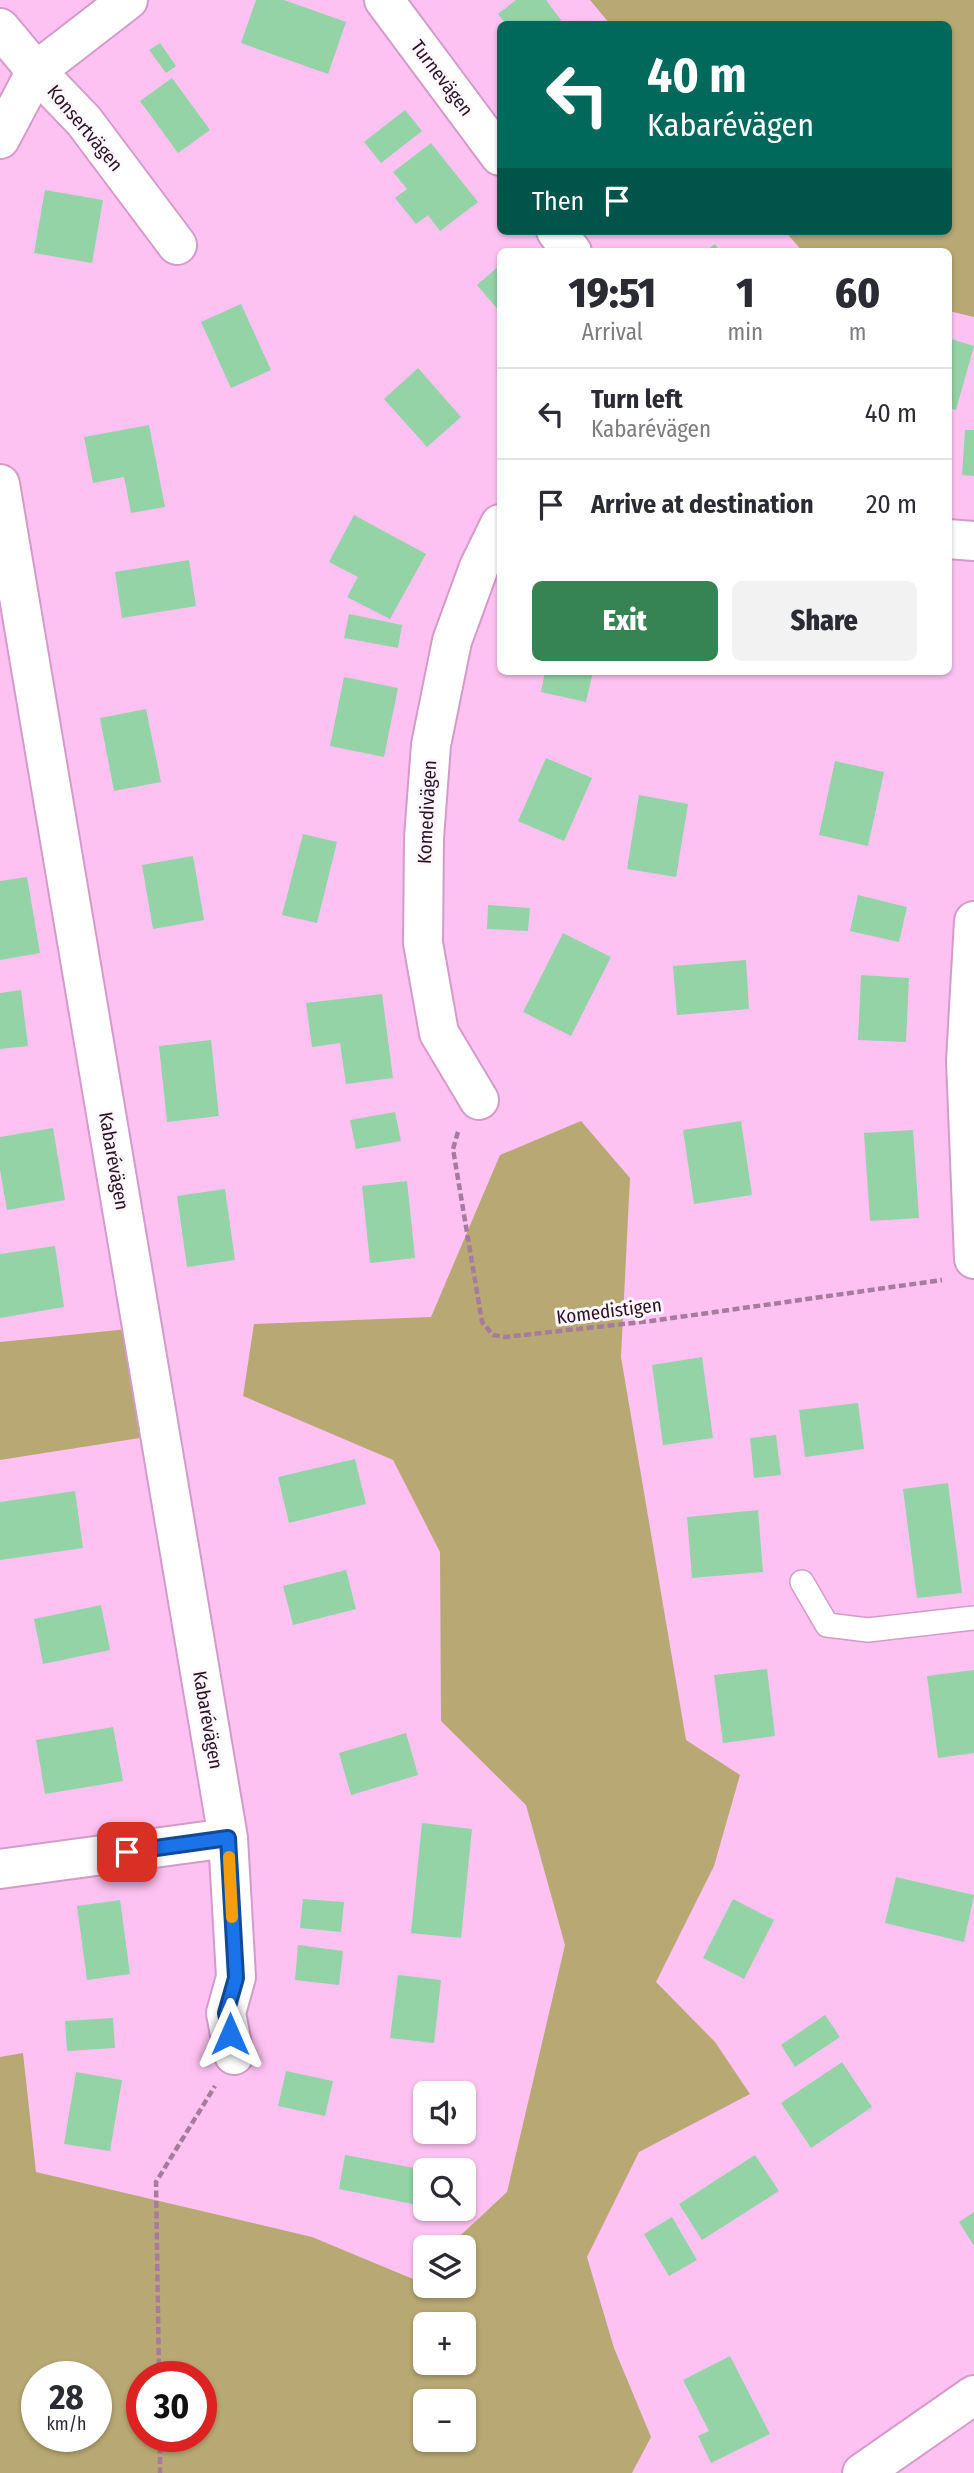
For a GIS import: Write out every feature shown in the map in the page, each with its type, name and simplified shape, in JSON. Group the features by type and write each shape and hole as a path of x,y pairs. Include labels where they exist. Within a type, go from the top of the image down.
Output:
{"street":[{"name":"Konsertvägen","path":"128,0 36,71 84,121 177,245"},
{"name":"Turnevägen","path":"384,0 497,152"},
{"path":"0,28 36,71 0,139"},
{"name":"Kabarévägen","path":"0,484 228,1838 236,1978 226,2013 234,2055"},
{"name":"Komedivägen","path":"479,1100 439,1033 423,943 424,838 430,745 452,641 479,567 497,530"},
{"path":"952,539 974,541"},
{"path":"961,1269 966,1061 974,921"},
{"path":"0,1870 228,1838"},
{"path":"862,2473 974,2395"}],"lane":[{"path":"802,1582 827,1625 869,1630 974,1618"}],"path":[{"name":"Komedistigen","path":"479,1100 455,1136 453,1149 482,1322 493,1335 505,1337 651,1321 961,1269"},
{"path":"159,2361 156,2182 234,2055"},
{"path":"160,2452 160,2473"}],"shaded area":[{"path":"590,0 974,0 974,317 952,312 952,248 800,248 788,235 952,235 952,21 608,21"},
{"path":"581,1121 630,1178 621,1357 686,1740 740,1775 714,1866 656,1982 715,2042 750,2094 639,2152 587,2257 614,2348 651,2437 632,2473 0,2473 0,2057 23,2053 36,2172 312,2237 413,2279 413,2298 476,2298 476,2235 461,2235 507,2192 565,1945 526,1805 441,1721 440,1552 393,1460 243,1396 254,1324 431,1317 500,1155"},
{"path":"128,1329 146,1437 0,1460 0,1342"}],"building":[{"path":"256,0 284,0 346,22 328,74 241,43"},
{"path":"516,0 546,0 562,21 504,21 498,14"},
{"path":"160,43 176,66 166,73 149,50"},
{"path":"172,78 210,130 178,153 140,101"},
{"path":"405,110 422,131 381,163 364,142"},
{"path":"431,143 478,202 440,231 428,215 416,224 395,198 407,189 393,172"},
{"path":"45,190 103,200 92,263 34,253"},
{"path":"497,268 497,308 477,285"},
{"path":"241,304 271,370 231,388 201,322"},
{"path":"952,339 974,346 956,410 952,409"},
{"path":"418,368 461,417 427,447 384,399"},
{"path":"149,425 165,507 131,513 124,477 93,483 84,437"},
{"path":"965,430 974,430 974,476 962,475"},
{"path":"354,515 426,554 390,619 347,597 358,577 329,562"},
{"path":"189,560 196,606 122,618 115,572"},
{"path":"349,614 402,625 398,648 344,638"},
{"path":"544,675 592,675 586,702 541,692"},
{"path":"344,677 398,688 384,757 330,746"},
{"path":"146,709 161,782 114,791 100,718"},
{"path":"546,758 592,778 564,841 518,821"},
{"path":"835,761 884,772 868,846 819,835"},
{"path":"639,795 688,804 676,877 627,869"},
{"path":"303,834 337,842 317,923 282,915"},
{"path":"193,856 204,920 153,929 142,865"},
{"path":"27,877 40,953 0,960 0,881"},
{"path":"858,895 907,907 899,942 850,931"},
{"path":"488,905 530,908 528,931 487,929"},
{"path":"563,933 611,957 571,1036 523,1012"},
{"path":"746,960 749,1009 677,1015 673,966"},
{"path":"861,975 909,978 906,1042 858,1040"},
{"path":"21,990 28,1046 0,1049 0,993"},
{"path":"382,994 393,1078 346,1084 340,1043 312,1047 306,1003"},
{"path":"211,1040 219,1116 167,1122 159,1046"},
{"path":"395,1112 401,1141 356,1149 350,1120"},
{"path":"741,1121 752,1195 694,1204 683,1130"},
{"path":"53,1128 65,1200 7,1210 0,1170 0,1137"},
{"path":"913,1130 919,1218 870,1221 864,1133"},
{"path":"407,1181 415,1258 370,1263 362,1186"},
{"path":"225,1189 235,1260 187,1267 177,1196"},
{"path":"55,1246 64,1307 0,1318 0,1254"},
{"path":"702,1357 713,1438 663,1445 652,1365"},
{"path":"858,1403 864,1449 805,1457 799,1410"},
{"path":"776,1435 781,1475 754,1478 750,1438"},
{"path":"355,1459 366,1504 289,1523 278,1477"},
{"path":"948,1483 962,1593 917,1598 903,1489"},
{"path":"75,1491 83,1548 0,1560 0,1502"},
{"path":"758,1510 763,1572 692,1578 687,1517"},
{"path":"346,1570 356,1609 293,1625 283,1586"},
{"path":"101,1605 110,1650 43,1664 34,1619"},
{"path":"767,1669 775,1736 723,1743 714,1675"},
{"path":"974,1670 974,1753 938,1758 927,1676"},
{"path":"113,1727 123,1781 45,1794 36,1740"},
{"path":"406,1733 418,1775 351,1795 339,1753"},
{"path":"422,1823 472,1829 461,1938 411,1933"},
{"path":"896,1877 974,1895 964,1942 885,1923"},
{"path":"303,1899 344,1902 341,1932 300,1928"},
{"path":"733,1899 774,1920 744,1979 703,1958"},
{"path":"120,1900 130,1974 87,1980 77,1906"},
{"path":"298,1945 343,1951 339,1985 295,1980"},
{"path":"398,1975 441,1980 434,2043 390,2038"},
{"path":"825,2015 840,2037 795,2067 781,2045"},
{"path":"113,2018 115,2048 67,2051 65,2021"},
{"path":"842,2062 872,2107 811,2148 781,2103"},
{"path":"286,2071 333,2081 325,2116 278,2106"},
{"path":"76,2072 122,2080 110,2151 64,2144"},
{"path":"345,2155 413,2168 413,2204 339,2189"},
{"path":"755,2155 779,2191 702,2240 679,2204"},
{"path":"974,2212 974,2246 959,2222"},
{"path":"672,2217 697,2260 669,2276 644,2234"},
{"path":"730,2356 770,2434 711,2463 698,2436 709,2431 683,2380"}],"slow traffic":[{"path":"229,1857 232,1917"}],"route":[{"path":"127,1852 228,1838 236,1978 226,2013 230,2034"}]}
